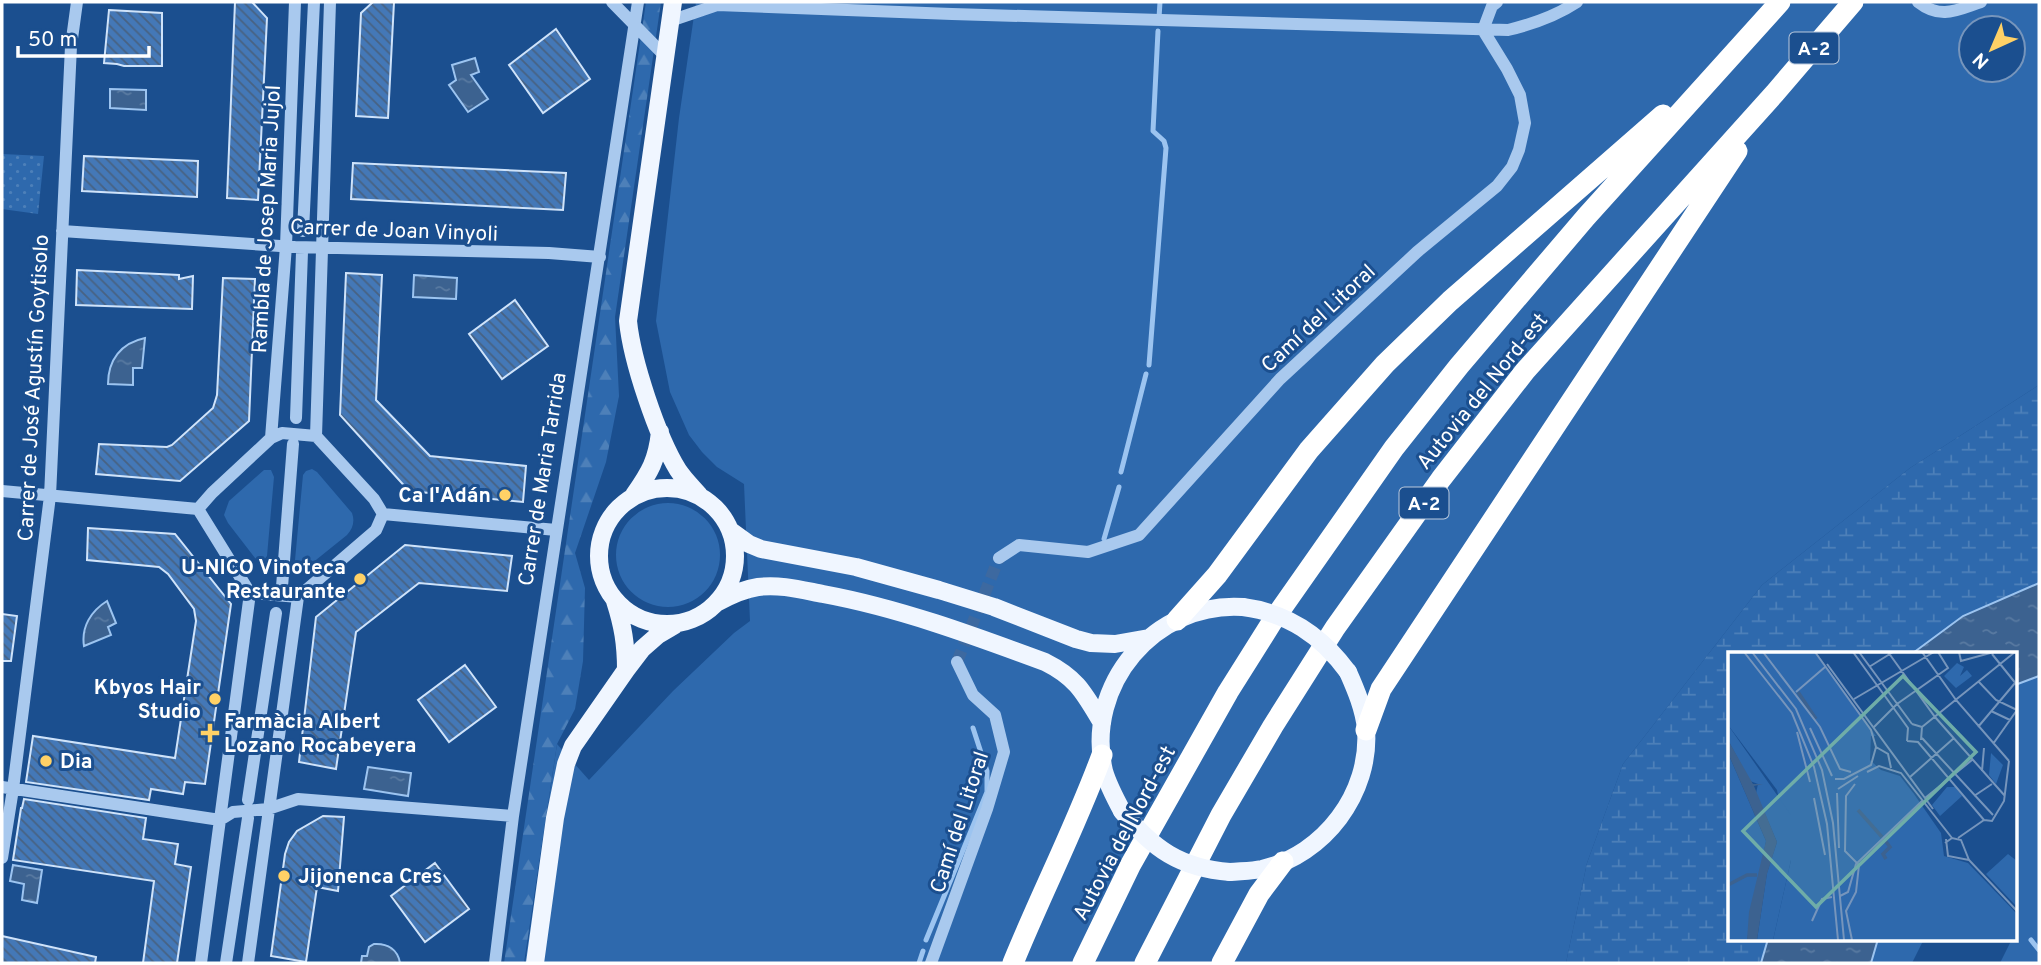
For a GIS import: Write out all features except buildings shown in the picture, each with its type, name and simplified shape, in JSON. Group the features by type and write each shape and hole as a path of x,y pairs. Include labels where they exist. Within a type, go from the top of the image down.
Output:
{"highway":[{"name":"Autovia del Nord-est","path":"1083,963 1131,864 1228,692 1280,610 1387,458 1459,366 1586,217 1780,2"},
{"name":"Autovia del Nord-est","path":"1145,963 1221,815 1273,726 1335,628 1441,479 1525,371 1775,93 1853,2"},
{"path":"1177,620 1217,575 1310,450 1393,356 1450,301 1741,46"},
{"path":"1366,730 1381,689 1775,93"},
{"path":"1013,963 1102,755"},
{"path":"1222,963 1259,894 1283,862"}],"main road":[{"path":"673,2 628,321 630,338 660,432 680,473 699,495 718,510 731,531 735,549 734,568 728,586 718,601"},
{"path":"635,495 652,469 660,432"},
{"path":"699,495 687,490 653,488 635,495 611,517 600,540 600,570 606,586 625,610 657,624 678,623 700,616 718,601 741,591 760,587 780,587 858,600 926,620 1059,669 1077,683 1102,723"},
{"path":"731,531 761,549 856,567 939,590 1091,643 1115,644 1149,638"},
{"path":"615,600 626,646 626,670"},
{"path":"1218,607 1243,607 1272,613 1298,624 1330,649 1348,672 1359,698 1366,730 1364,759 1351,799 1342,814 1324,835 1299,855 1262,869 1230,872 1188,864 1171,856 1144,836 1122,811 1105,773 1102,755 1102,723 1109,694 1125,664 1149,638 1177,620 1218,607"},
{"path":"535,963 555,818 566,764 573,746 649,642 678,623"}],"street":[{"name":"Carrer de José Agustín Goytisolo","path":"2,858 8,788 50,496 71,46 77,2"},
{"name":"Rambla de Josep Maria Jujol","path":"271,438 286,246 295,2"},
{"name":"Rambla de Josep Maria Jujol","path":"303,231 314,2"},
{"path":"316,436 330,2"},
{"path":"612,2 666,57"},
{"name":"Carrer de Maria Tarrida","path":"495,963 513,816 638,2"},
{"path":"1483,30 1492,6 1497,2"},
{"path":"670,21 717,5 1508,30 1551,17 1577,2"},
{"path":"1918,2 1946,13 1981,2"},
{"name":"Camí del Litoral","path":"999,558 1019,545 1088,552 1139,535 1280,379 1417,252 1497,186 1512,167 1525,123 1520,95 1483,30"},
{"name":"Carrer de Joan Vinyoli","path":"62,231 286,246 549,253 600,257"},
{"name":"Rambla de Josep Maria Jujol","path":"296,418 302,253"},
{"path":"198,509 271,438 282,433 316,436 374,499 383,514"},
{"path":"282,587 293,444"},
{"path":"2,491 198,509"},
{"path":"198,509 250,593 201,963"},
{"path":"383,514 556,530"},
{"path":"248,963 298,597 376,530 383,514"},
{"path":"250,593 298,597"},
{"path":"248,800 276,613"},
{"name":"Camí del Litoral","path":"931,963 987,809 1004,752 995,715 973,695 957,662"},
{"path":"8,788 220,820 233,812 268,809 299,799 513,816"},
{"path":"226,963 248,818"}],"green space":[{"path":"646,2 661,2 615,317 619,396 606,462 575,553 585,588 583,661 575,709 557,744 524,963 504,963"},
{"path":"696,2 2039,2 2039,385 1910,468 1762,585 1623,764 1587,863 1566,963 525,963 557,744 589,780 673,691 750,621 744,484 717,467 689,435 670,392 656,321 679,118"},
{"path":"2,154 44,156 38,214 2,209"},
{"path":"2039,385 2039,583 1963,616 1914,652 1728,652 1728,940 1768,940 1761,963 1566,963 1587,863 1623,764 1762,585 1910,468"},
{"path":"312,469 352,513 353,522 347,535 302,569 297,567 295,560 303,475"},
{"path":"264,470 271,470 274,477 267,556 260,560 255,558 224,515 229,501"},
{"path":"668,503 688,507 705,518 716,535 720,555 716,575 705,592 688,603 668,607 648,603 631,592 620,575 616,555 620,535 631,518 648,507"},
{"path":"2039,676 2039,963 2000,963 2012,940 2016,940 2016,685"},
{"path":"1878,940 1924,940 1912,963 1871,963"}],"water":[{"path":"475,58 479,72 471,75 488,99 468,112 449,85 456,80 452,65"},
{"path":"110,89 146,90 146,110 110,108"},
{"path":"414,275 457,278 456,299 413,297"},
{"path":"145,338 142,368 133,368 133,385 108,384 113,360 123,348"},
{"path":"2039,583 2039,676 2016,685 2016,652 1914,652 1963,616"},
{"path":"107,601 116,623 108,627 111,635 84,646 84,632 88,620"},
{"path":"368,767 411,773 408,796 364,789"},
{"path":"13,865 42,870 37,903 22,900 24,884 10,881"},
{"path":"1768,940 1878,940 1871,963 1761,963"},
{"path":"374,944 392,948 400,963 361,963 362,956 367,956 369,947"}],"waterway":[{"path":"1159,18 1160,2"},
{"path":"1149,365 1166,148 1164,141 1153,131 1158,31"},
{"path":"1121,472 1146,374"},
{"path":"1104,539 1119,487"},
{"path":"926,940 987,792 987,771 973,728"},
{"path":"2031,940 2039,950"},
{"path":"919,963 923,951"}],"tunnel":[{"path":"957,662 999,558"}],"place":[{"name":"Ca l'Adán","path":"505,495"},
{"name":"U-NICO Vinoteca Restaurante","path":"360,579"},
{"name":"Kbyos Hair Studio","path":"215,699"},
{"name":"Farmàcia Albert Lozano Rocabeyera","path":"210,733"},
{"name":"Dia","path":"46,761"},
{"name":"Jijonenca Cres","path":"284,876"}]}
